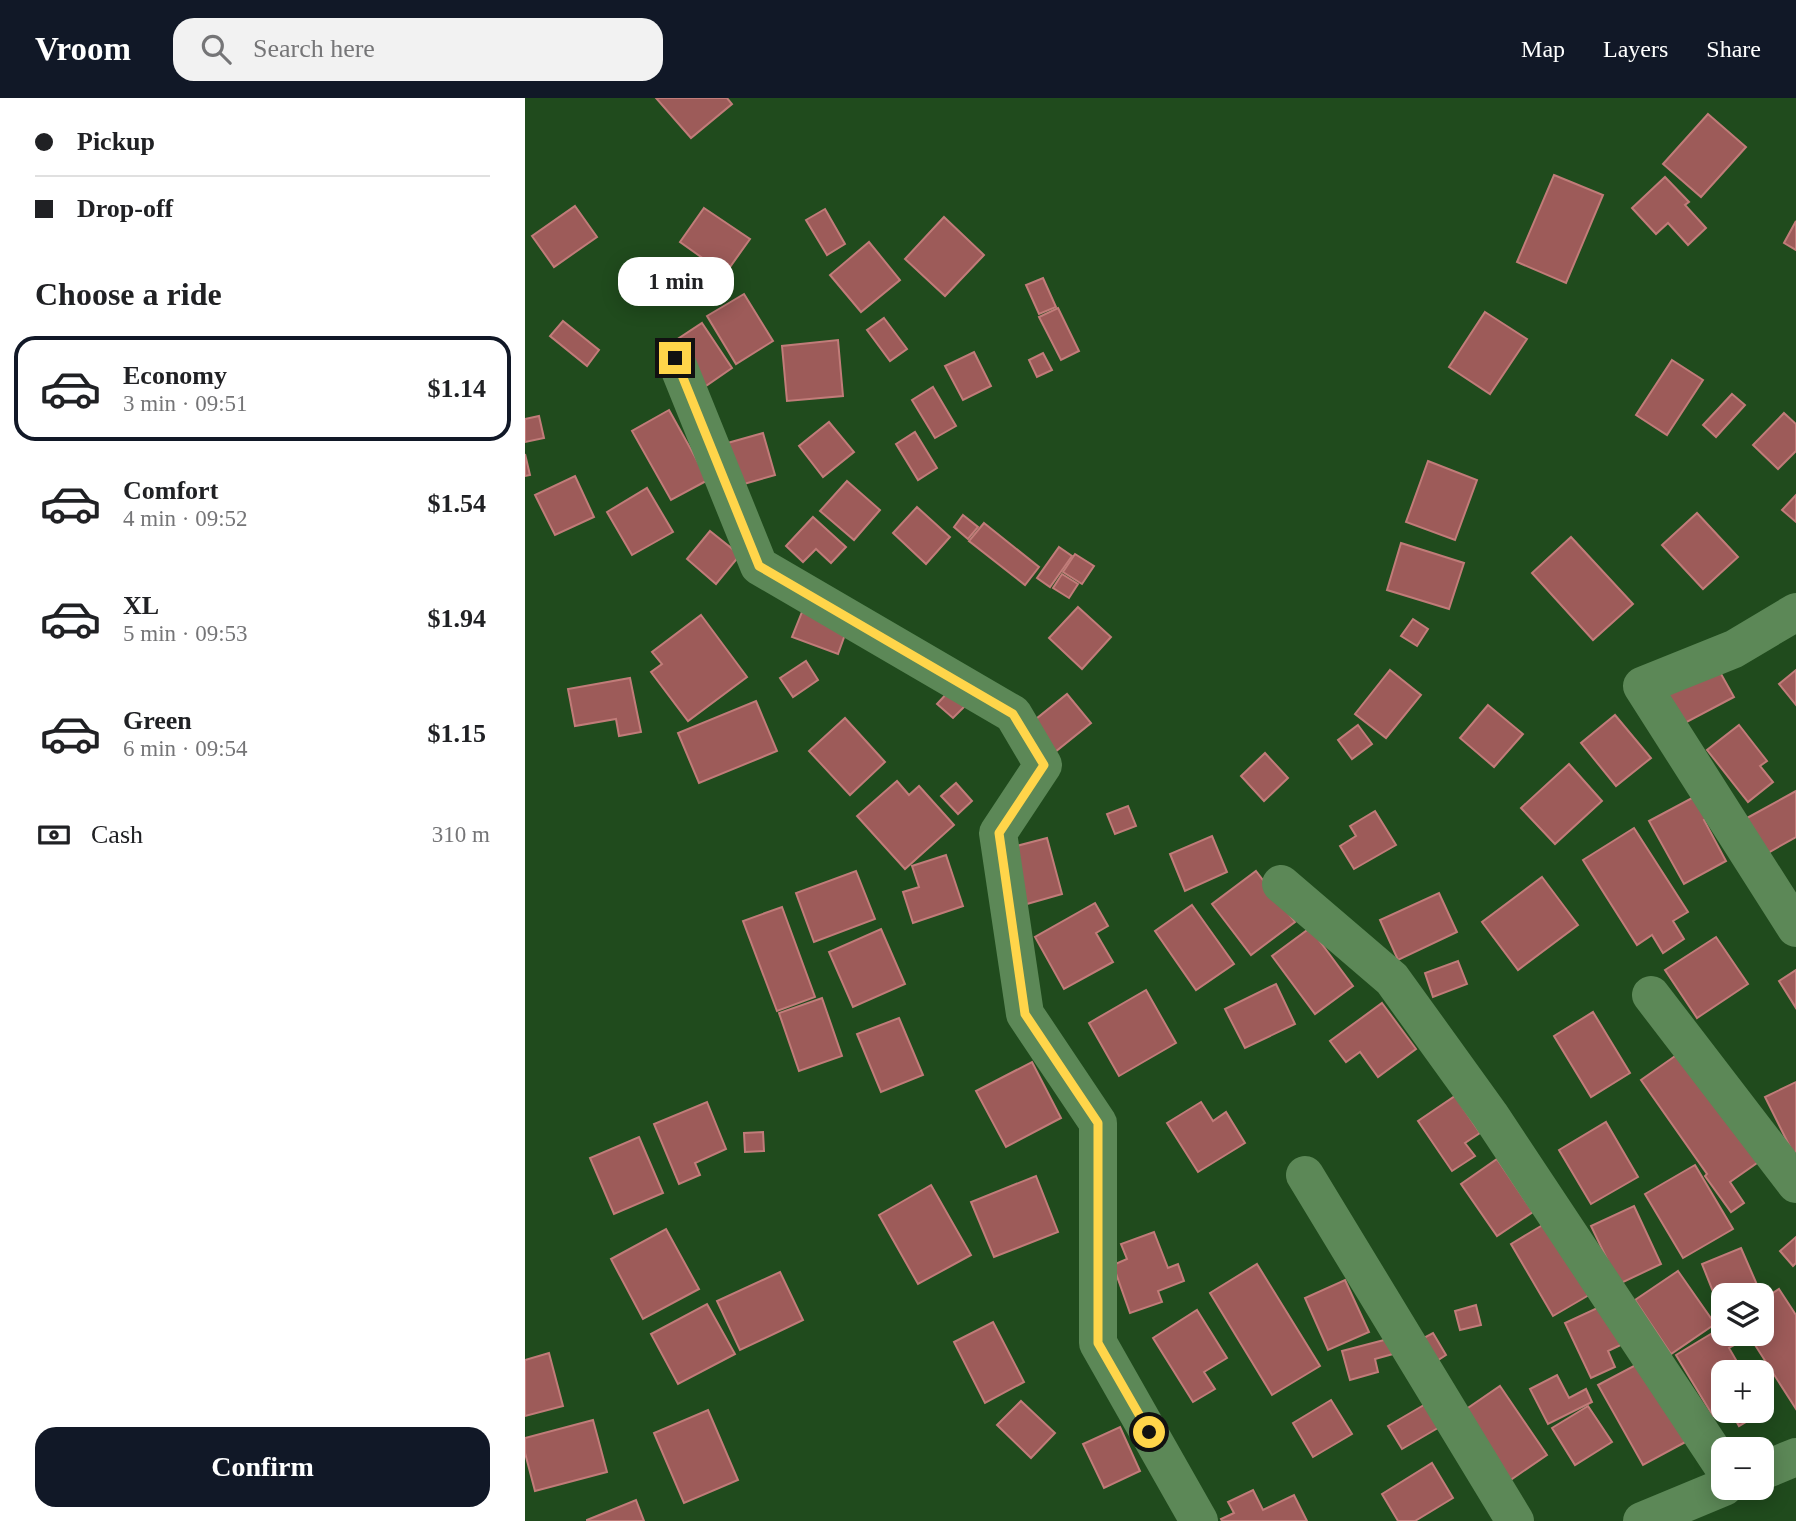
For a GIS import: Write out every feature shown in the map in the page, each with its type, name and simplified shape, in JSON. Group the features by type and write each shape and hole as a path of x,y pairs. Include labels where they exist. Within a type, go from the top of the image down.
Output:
{"street":[{"path":"675,358 759,566 1013,714 1044,765 999,833 1025,1014 1098,1123 1098,1343 1199,1521"},
{"path":"1796,612 1734,649 1642,686 1796,928"},
{"path":"1281,884 1392,979 1490,1115 1711,1448"},
{"path":"1651,995 1796,1184"},
{"path":"1305,1175 1515,1521"},
{"path":"1774,1466 1796,1457"},
{"path":"1642,1521 1711,1492"}],"building":[{"path":"656,98 727,98 732,104 691,138"},
{"path":"1708,114 1746,147 1701,197 1663,164"},
{"path":"1554,175 1603,195 1566,283 1517,262"},
{"path":"1665,177 1689,202 1685,205 1706,228 1688,245 1668,223 1656,234 1632,208"},
{"path":"575,206 597,237 554,267 532,236"},
{"path":"704,208 750,239 725,274 680,242"},
{"path":"825,209 845,244 827,255 806,220"},
{"path":"944,217 984,255 945,296 905,259"},
{"path":"1796,221 1796,250 1784,243"},
{"path":"869,242 900,280 861,312 830,275"},
{"path":"1043,278 1056,307 1039,314 1026,285"},
{"path":"744,294 773,341 736,364 707,316"},
{"path":"1058,308 1079,351 1061,360 1039,317"},
{"path":"1485,312 1527,339 1490,394 1449,367"},
{"path":"884,318 907,349 890,361 867,330"},
{"path":"563,321 599,350 587,366 550,336"},
{"path":"702,323 732,368 700,390 670,344"},
{"path":"838,340 843,396 787,401 782,346"},
{"path":"974,352 991,386 963,400 945,366"},
{"path":"1043,353 1052,370 1037,377 1029,360"},
{"path":"1672,360 1703,380 1667,435 1636,415"},
{"path":"933,387 956,426 935,438 912,400"},
{"path":"1732,394 1745,405 1716,437 1703,425"},
{"path":"669,410 708,480 671,500 632,431"},
{"path":"1784,413 1796,424 1796,451 1778,469 1753,445"},
{"path":"539,416 544,438 525,442 525,419"},
{"path":"829,422 854,452 823,477 799,446"},
{"path":"915,432 937,468 918,480 896,444"},
{"path":"763,433 775,475 737,486 724,444"},
{"path":"525,454 530,475 525,476"},
{"path":"1428,461 1477,480 1455,540 1406,522"},
{"path":"575,476 594,517 555,535 535,495"},
{"path":"847,481 880,510 854,540 820,511"},
{"path":"647,488 673,532 632,555 607,512"},
{"path":"1796,495 1796,522 1782,510"},
{"path":"917,507 950,537 926,564 893,533"},
{"path":"1697,513 1738,557 1703,589 1662,545"},
{"path":"963,515 978,527 968,539 954,527"},
{"path":"813,517 846,547 831,563 816,549 803,562 786,546"},
{"path":"984,523 1039,567 1025,585 969,541"},
{"path":"710,531 740,555 716,584 687,559"},
{"path":"1571,537 1633,604 1593,640 1532,573"},
{"path":"1401,543 1464,563 1449,609 1387,590"},
{"path":"1059,547 1072,556 1050,587 1037,578"},
{"path":"1075,554 1094,566 1082,584 1063,572"},
{"path":"1062,574 1078,584 1069,598 1053,588"},
{"path":"1078,607 1111,637 1082,669 1049,638"},
{"path":"802,612 847,629 838,654 792,637"},
{"path":"701,615 747,677 688,721 651,672 662,664 652,652"},
{"path":"1413,619 1428,629 1417,646 1401,636"},
{"path":"806,661 818,680 793,697 780,678"},
{"path":"1716,665 1734,697 1683,724 1665,691"},
{"path":"1390,670 1421,695 1386,738 1355,714"},
{"path":"1796,670 1796,705 1779,684"},
{"path":"630,678 641,732 619,736 616,719 575,726 568,689"},
{"path":"950,690 966,705 953,718 937,704"},
{"path":"1067,694 1091,723 1055,752 1031,723"},
{"path":"756,701 777,751 699,783 678,733"},
{"path":"1488,705 1523,734 1494,767 1460,738"},
{"path":"1615,715 1651,758 1616,786 1581,743"},
{"path":"845,718 885,762 850,795 809,751"},
{"path":"1358,725 1372,744 1352,759 1338,740"},
{"path":"1739,725 1767,761 1760,766 1773,782 1748,802 1707,750"},
{"path":"1265,753 1288,778 1264,801 1241,776"},
{"path":"1569,764 1602,801 1555,844 1521,808"},
{"path":"897,781 909,795 919,786 954,825 905,869 857,816"},
{"path":"956,783 972,801 958,814 941,796"},
{"path":"1705,791 1718,813 1704,820 1726,861 1684,884 1649,821"},
{"path":"1796,791 1796,837 1766,854 1747,818"},
{"path":"1128,806 1136,826 1115,834 1107,814"},
{"path":"1375,811 1396,845 1354,869 1340,846 1356,836 1350,826"},
{"path":"1634,828 1688,912 1673,921 1684,939 1663,953 1652,935 1637,945 1583,860"},
{"path":"1212,836 1227,872 1185,891 1170,854"},
{"path":"1047,838 1062,894 1020,906 1005,849"},
{"path":"946,855 963,906 913,923 903,892 919,887 912,866"},
{"path":"856,871 875,919 814,942 796,893"},
{"path":"1256,871 1295,922 1251,955 1212,904"},
{"path":"1542,877 1578,925 1518,970 1482,922"},
{"path":"1439,893 1457,932 1398,960 1380,920"},
{"path":"1095,903 1108,926 1096,933 1113,962 1064,989 1035,937"},
{"path":"1192,905 1234,964 1196,990 1155,931"},
{"path":"782,907 815,997 777,1011 743,921"},
{"path":"1310,928 1353,986 1315,1014 1272,956"},
{"path":"881,929 905,984 853,1007 829,952"},
{"path":"1716,937 1748,984 1697,1018 1665,970"},
{"path":"1458,961 1467,984 1433,997 1425,973"},
{"path":"1796,970 1796,1008 1779,981"},
{"path":"1276,984 1295,1024 1245,1048 1225,1009"},
{"path":"1146,990 1176,1043 1119,1076 1089,1023"},
{"path":"822,998 842,1056 799,1071 779,1013"},
{"path":"1382,1003 1416,1049 1378,1077 1360,1052 1346,1062 1330,1041"},
{"path":"1593,1012 1630,1073 1591,1097 1554,1036"},
{"path":"899,1018 923,1075 881,1092 857,1034"},
{"path":"1685,1049 1767,1156 1730,1182 1744,1203 1731,1212 1641,1080"},
{"path":"1032,1062 1061,1118 1006,1147 976,1091"},
{"path":"1796,1082 1796,1159 1765,1097"},
{"path":"1455,1096 1480,1133 1465,1143 1475,1156 1452,1171 1418,1121"},
{"path":"707,1102 726,1149 695,1163 700,1175 679,1184 654,1124"},
{"path":"1201,1102 1213,1121 1226,1112 1245,1143 1198,1172 1167,1123"},
{"path":"1606,1122 1638,1177 1591,1204 1559,1150"},
{"path":"763,1132 764,1151 745,1152 744,1133"},
{"path":"639,1137 663,1193 614,1214 590,1158"},
{"path":"1497,1159 1533,1212 1497,1236 1461,1184"},
{"path":"1695,1165 1733,1229 1683,1258 1645,1194"},
{"path":"1036,1176 1058,1232 994,1257 971,1202"},
{"path":"931,1185 971,1255 918,1284 879,1215"},
{"path":"1634,1206 1661,1264 1619,1284 1591,1226"},
{"path":"1546,1223 1589,1295 1553,1316 1511,1244"},
{"path":"666,1229 699,1289 643,1319 611,1259"},
{"path":"1154,1232 1168,1268 1178,1264 1184,1281 1158,1291 1162,1302 1130,1313 1113,1265 1127,1259 1121,1244"},
{"path":"1796,1237 1796,1263 1793,1266 1780,1251"},
{"path":"1741,1248 1756,1283 1711,1283 1711,1286 1702,1264"},
{"path":"1257,1264 1320,1366 1272,1395 1210,1293"},
{"path":"1678,1271 1711,1318 1711,1327 1671,1354 1635,1300"},
{"path":"780,1272 803,1320 740,1350 717,1301"},
{"path":"1345,1280 1369,1332 1328,1350 1305,1298"},
{"path":"1779,1289 1796,1315 1796,1409 1774,1375 1774,1360 1765,1360 1756,1346 1774,1346 1774,1292"},
{"path":"1608,1303 1627,1342 1608,1351 1615,1367 1591,1378 1565,1323"},
{"path":"707,1304 735,1354 678,1384 651,1334"},
{"path":"1476,1305 1481,1325 1460,1330 1455,1311"},
{"path":"1197,1310 1227,1358 1204,1372 1215,1389 1193,1402 1153,1338"},
{"path":"993,1322 1024,1382 985,1403 954,1342"},
{"path":"1433,1333 1446,1355 1432,1364 1418,1341"},
{"path":"1711,1334 1711,1346 1733,1346 1729,1348 1736,1360 1711,1360 1711,1413 1676,1355"},
{"path":"1388,1339 1393,1354 1375,1359 1378,1372 1350,1380 1342,1351"},
{"path":"549,1353 563,1406 525,1416 525,1360"},
{"path":"1647,1359 1691,1439 1643,1465 1598,1385"},
{"path":"1557,1375 1569,1398 1586,1389 1592,1402 1548,1424 1530,1389"},
{"path":"1500,1386 1547,1455 1509,1481 1462,1412"},
{"path":"1331,1400 1352,1434 1313,1457 1293,1423"},
{"path":"1021,1401 1055,1433 1031,1458 997,1425"},
{"path":"1429,1402 1443,1425 1402,1449 1388,1426"},
{"path":"1588,1406 1612,1442 1575,1465 1552,1428"},
{"path":"708,1410 738,1480 684,1503 654,1433"},
{"path":"593,1420 607,1472 535,1491 525,1453 525,1438"},
{"path":"1120,1427 1140,1471 1104,1488 1083,1444"},
{"path":"1432,1463 1453,1498 1415,1521 1398,1521 1382,1494"},
{"path":"1253,1490 1263,1510 1294,1495 1307,1521 1222,1521 1221,1519 1234,1513 1228,1502"},
{"path":"636,1500 644,1521 587,1521 587,1520"}],"route":[{"path":"675,358 759,566 1013,714 1044,765 999,833 1025,1014 1098,1123 1098,1343 1149,1432"}]}
